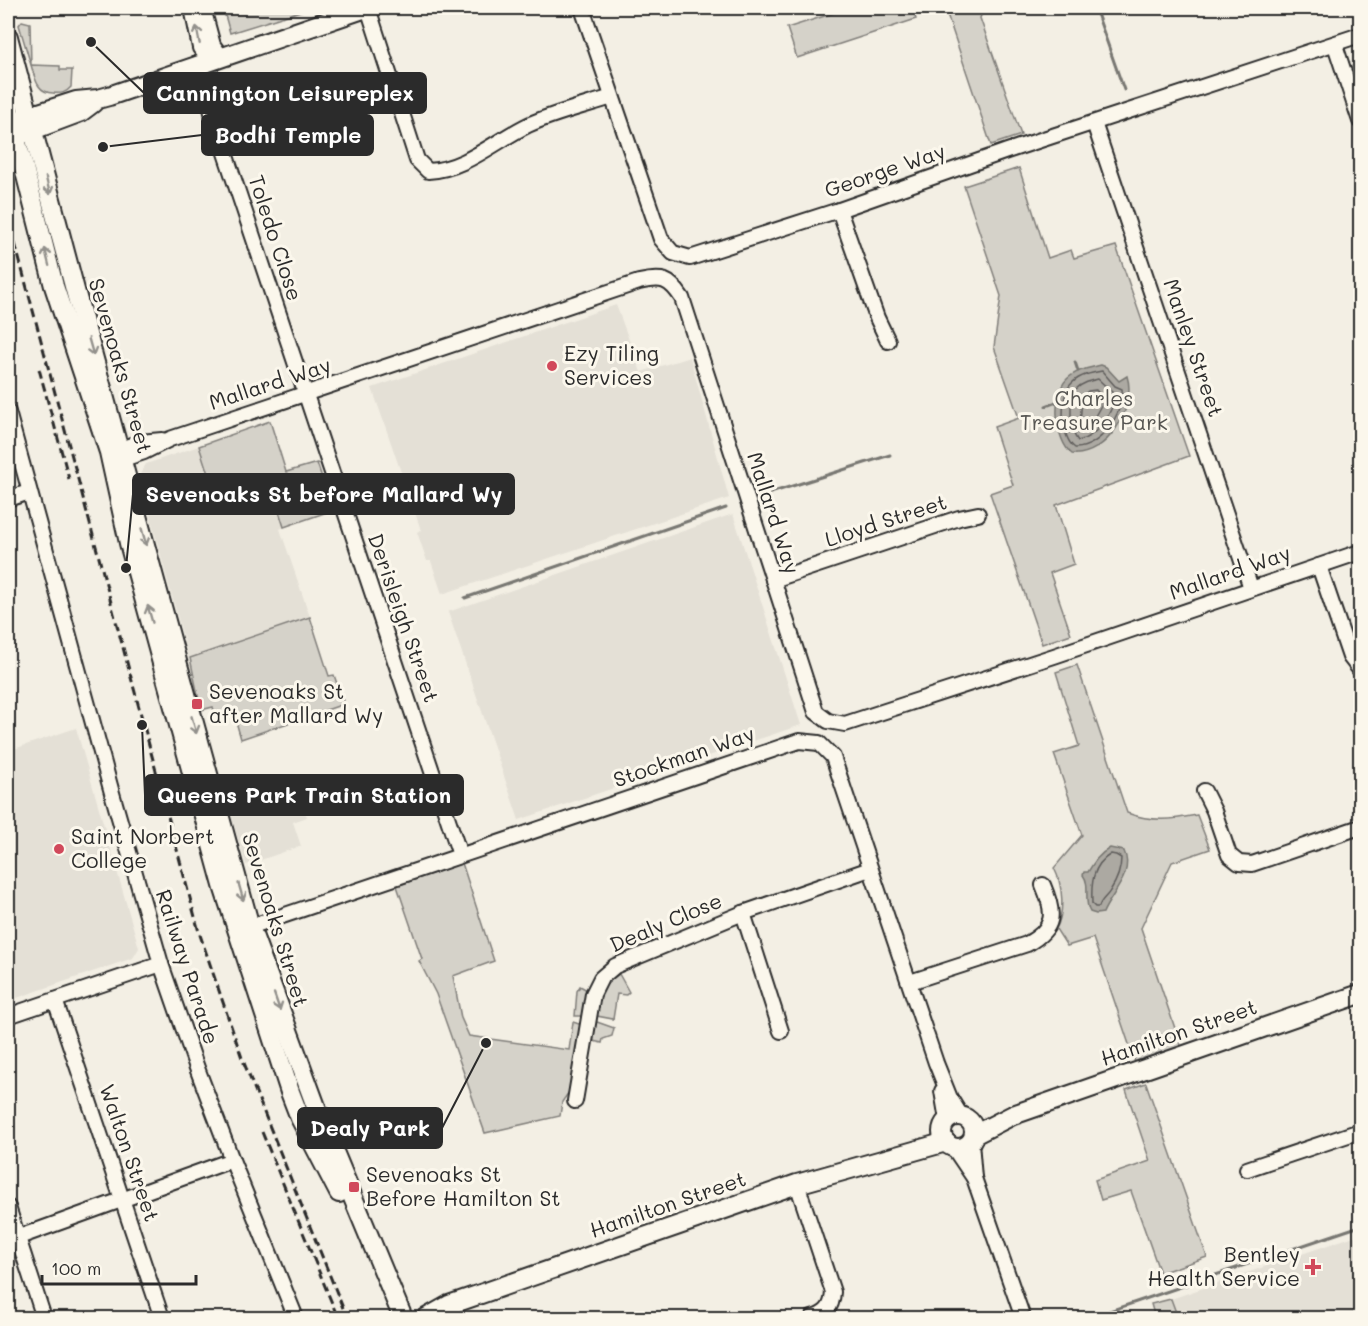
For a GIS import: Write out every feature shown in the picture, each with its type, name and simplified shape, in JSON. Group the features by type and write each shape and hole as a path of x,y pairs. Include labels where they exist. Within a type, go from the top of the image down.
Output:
{"main road":[{"path":"10,127 32,122 76,101 98,99 367,8"},
{"name":"Sevenoaks Street","path":"8,37 32,122 116,456 129,543 219,869 245,929 290,1092 300,1118 333,1180 396,1318"},
{"name":"Sevenoaks Street","path":"10,127 60,306 116,456"},
{"name":"Hamilton Street","path":"426,1318 449,1305 797,1184 903,1153 958,1131 983,1117 1013,1115 1360,994"},
{"name":"Hamilton Street","path":"396,1318 424,1308 449,1305"}],"street":[{"path":"192,8 200,48 215,58"},
{"path":"203,8 215,58"},
{"path":"367,8 417,160 428,171 443,170 477,156 530,124 612,97"},
{"name":"George Way","path":"582,8 661,239 673,253 684,258 697,257 1360,36"},
{"path":"1335,45 1360,121"},
{"name":"Toledo Close","path":"208,94 213,117 305,394"},
{"name":"Manley Street","path":"1094,123 1251,588"},
{"path":"839,210 877,318 888,341"},
{"name":"Mallard Way","path":"116,456 140,442 170,439 639,282 656,279 664,280 675,288 682,298 816,712 828,721 845,723 1065,652 1360,552"},
{"name":"Derisleigh Street","path":"305,394 460,855"},
{"name":"Railway Parade","path":"8,412 161,964 231,1160 296,1318"},
{"path":"8,500 29,492"},
{"name":"Lloyd Street","path":"773,580 959,518 978,514"},
{"path":"1318,566 1350,657 1360,670"},
{"name":"Stockman Way","path":"245,929 799,741 819,743 833,757 1023,1318"},
{"path":"1204,791 1214,811 1229,855 1239,863 1252,864 1360,827"},
{"name":"Dealy Close","path":"575,1101 593,994 601,978 615,966 743,913 870,869"},
{"path":"910,982 1027,944 1040,936 1048,926 1052,914 1050,902 1042,885"},
{"path":"743,913 781,1031"},
{"path":"8,1017 161,964"},
{"name":"Walton Street","path":"55,1000 162,1318"},
{"path":"1246,1169 1360,1131"},
{"path":"13,1239 231,1160"},
{"path":"797,1184 833,1292 832,1306 823,1315 812,1318"},
{"path":"8,1207 13,1239 44,1318"}],"shaded area":[{"path":"616,305 641,372 690,357 729,498 442,594 431,561 427,561 417,532 421,530 372,388"},
{"path":"199,446 221,516 229,513 228,508 268,496 275,498 284,527 280,529 310,617 189,659 139,476 146,464"},
{"path":"733,514 801,725 519,820 448,612"},
{"name":"Saint Norbert College","path":"76,728 139,948 133,958 8,1001 8,751"},
{"path":"297,786 307,817 293,822 301,846 246,865 229,809"},
{"name":"Bentley Health Service","path":"1360,1234 1360,1318 1178,1318 1171,1299"}],"green space":[{"path":"223,8 310,8 230,33"},
{"path":"850,8 912,8 916,19 797,58 787,28"},
{"path":"945,8 984,8 980,18 1021,135 991,145"},
{"path":"22,21 30,23 31,65 19,25"},
{"path":"31,65 60,66 60,70 72,70 71,87 61,93 43,90 38,84"},
{"name":"Charles Treasure Park","path":"1019,168 1048,258 1071,250 1074,258 1116,246 1189,456 1056,505 1074,564 1050,573 1071,634 1042,644 990,493 1013,485 994,427 1019,418 994,347 1001,296 964,186"},
{"path":"270,421 286,472 317,463 333,510 284,527 275,499 270,500 268,496 228,508 219,508 199,446"},
{"path":"310,617 329,676 334,675 344,704 241,739 233,711 215,715 213,707 201,710 190,658"},
{"path":"1077,665 1127,813 1145,818 1162,819 1197,815 1210,849 1172,862 1141,928 1182,1049 1136,1065 1093,938 1067,946 1056,929 1061,915 1062,899 1054,868 1082,835 1054,754 1079,746 1056,672"},
{"path":"462,863 494,961 453,976 461,1018 469,1036 569,1050 573,1022 582,1025 573,1086 562,1102 560,1116 485,1133 436,994 419,961 422,959 397,886"},
{"path":"619,974 629,992 626,995 617,994 613,1019 597,1016 597,1004 602,992"},
{"path":"580,986 589,991 583,1016 575,1016 577,991"},
{"path":"597,1022 614,1028 612,1036 603,1039 602,1043 593,1041"},
{"path":"1146,1083 1207,1257 1160,1273 1131,1191 1101,1200 1095,1180 1150,1161 1126,1090"},
{"path":"1171,1299 1178,1318 1155,1318 1151,1304"}],"water":[{"path":"1101,365 1106,367 1119,381 1127,376 1128,402 1116,428 1107,439 1085,453 1072,454 1062,439 1057,418 1057,406 1062,386 1074,373"},
{"path":"1110,848 1124,851 1127,860 1126,868 1120,884 1103,913 1096,914 1090,912 1088,908 1083,875"}],"waterway":[{"path":"1095,8 1124,90"},
{"path":"1075,362 1078,371"},
{"path":"1046,406 1059,401"},
{"path":"764,495 890,455"},
{"path":"465,598 726,508"},
{"path":"1089,1318 1360,1226"}],"railway":[{"path":"8,217 199,932 242,1058 347,1318"},
{"path":"39,369 69,479"},
{"path":"262,1132 338,1318"}],"place":[{"name":"Cannington Leisureplex","path":"91,42"},
{"name":"Bodhi Temple","path":"103,147"},
{"name":"Ezy Tiling Services","path":"552,366"},
{"name":"Sevenoaks St before Mallard Wy","path":"126,568"},
{"name":"Sevenoaks St after Mallard Wy","path":"197,704"},
{"name":"Queens Park Train Station","path":"142,725"},
{"name":"Saint Norbert College","path":"59,849"},
{"name":"Dealy Park","path":"486,1043"},
{"name":"Sevenoaks St Before Hamilton St","path":"354,1187"},
{"name":"Bentley Health Service","path":"1313,1267"}]}
